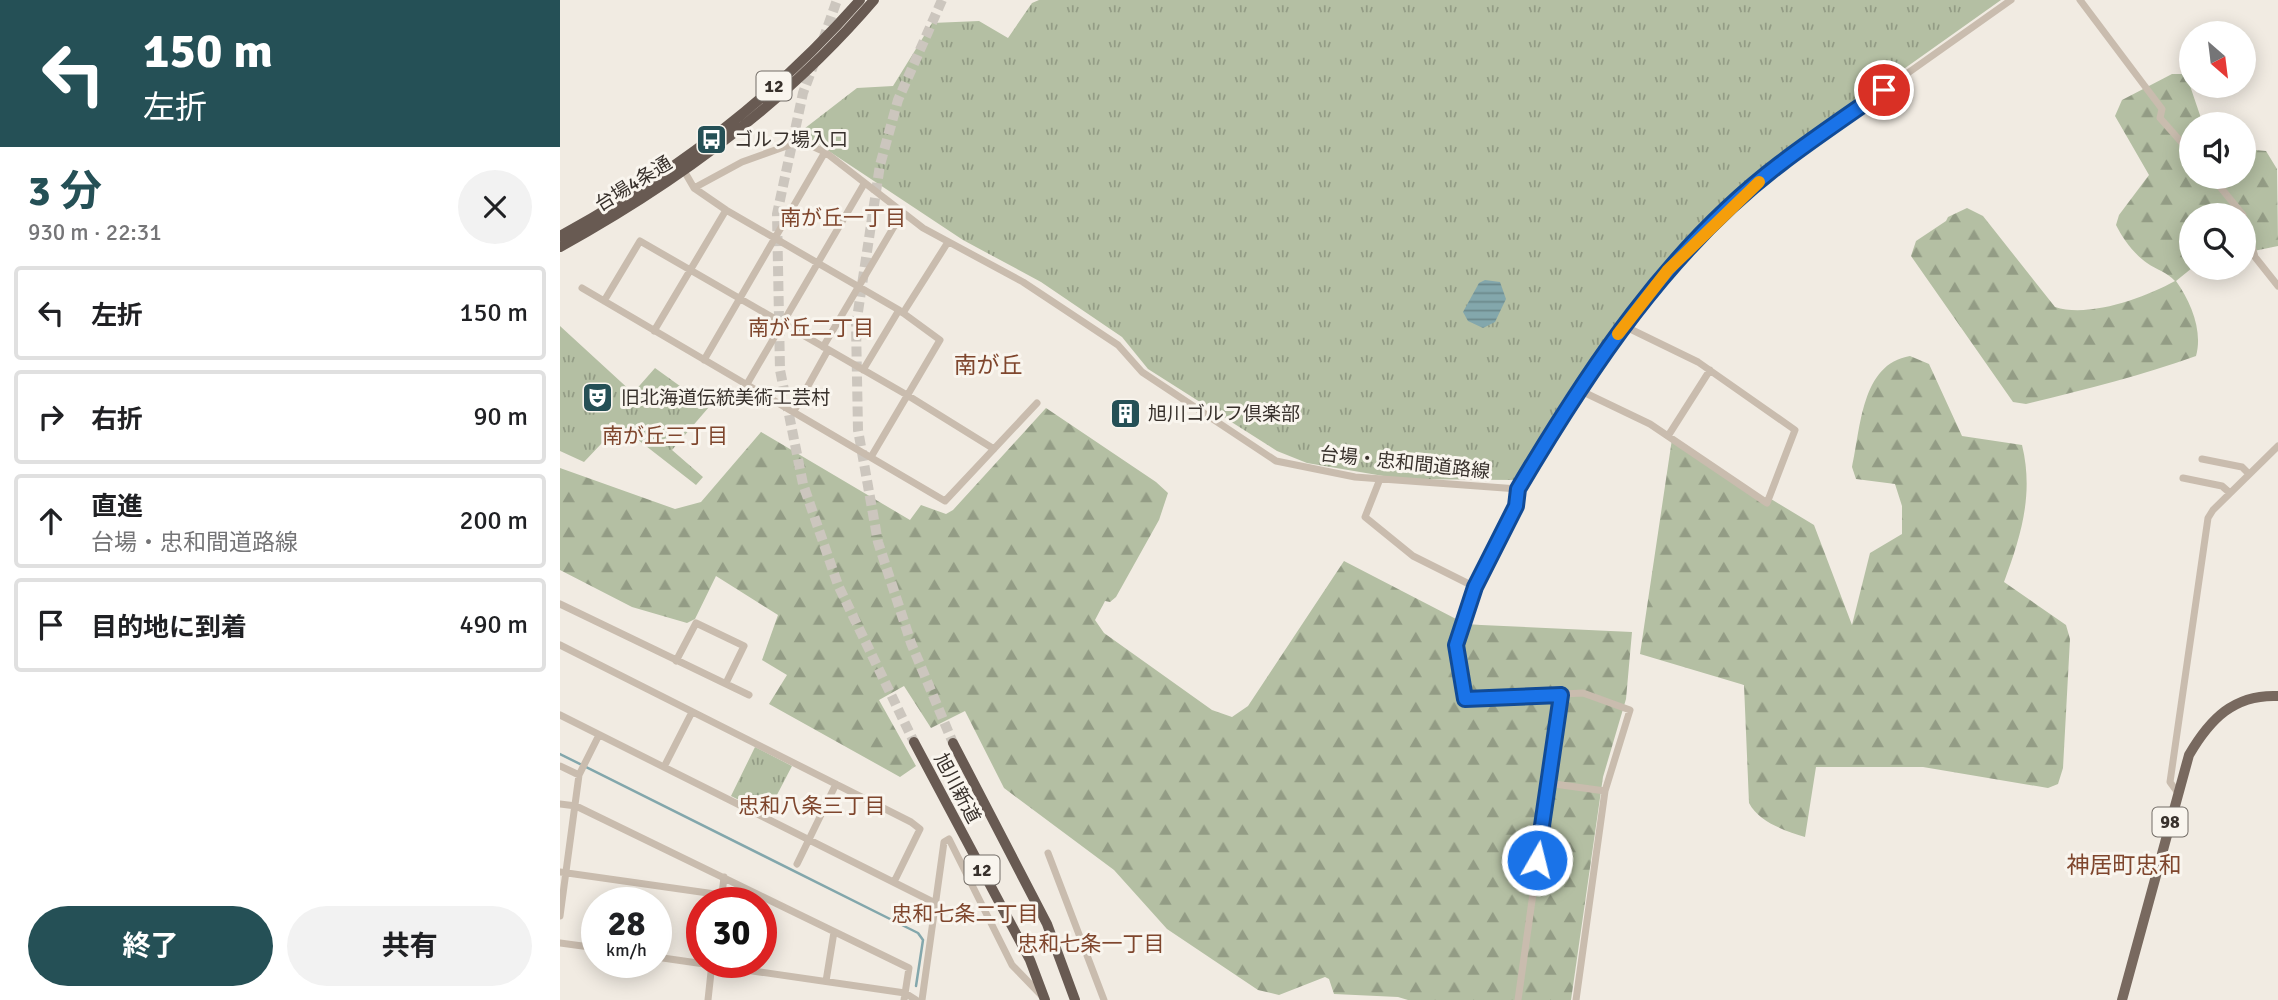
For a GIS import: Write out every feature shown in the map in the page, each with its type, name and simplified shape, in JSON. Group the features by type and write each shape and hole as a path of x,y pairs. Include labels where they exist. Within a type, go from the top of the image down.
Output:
{"highway":[{"name":"台場4条通","path":"560,236 683,168 771,90 860,0"},
{"name":"台場4条通","path":"560,247 638,203 784,91 874,0"},
{"name":"旭川新道","path":"914,742 1030,960 1045,999"},
{"name":"旭川新道","path":"953,743 1047,924 1075,1000"}],"main road":[{"name":"98","path":"2122,1000 2189,754 2217,715 2245,700 2278,696"}],"street":[{"path":"1576,1000 1605,791 1630,710 1583,693 1465,699 1456,645 1475,587 1516,506 1518,489 1577,389 1668,270 1716,221 1778,165 2011,0"},
{"path":"2080,0 2162,109 2160,118 2179,139"},
{"path":"694,188 742,162 795,143 806,143 825,152 704,360"},
{"name":"台場・忠和間道路線","path":"825,152 901,213 948,242 1023,282 1118,345 1142,372 1184,402 1276,461 1380,479 1518,489"},
{"path":"683,168 694,188 726,210 901,311 940,340 871,457"},
{"path":"747,384 864,184"},
{"path":"2221,189 2232,203"},
{"path":"654,331 726,210"},
{"path":"793,411 901,213"},
{"path":"604,301 640,241 907,395 994,449"},
{"path":"863,370 948,242"},
{"path":"2256,258 2278,286"},
{"path":"582,288 945,501 1037,403"},
{"path":"1577,389 1668,436 1767,503 1795,430 1710,370 1624,326"},
{"path":"1668,436 1710,370"},
{"path":"2178,793 2170,782 2208,518 2278,446"},
{"path":"2202,459 2242,467 2249,474"},
{"path":"2183,478 2222,486 2230,493"},
{"path":"1380,479 1365,517 1412,556 1475,587"},
{"path":"560,604 749,695"},
{"path":"676,662 696,623 744,646 726,683"},
{"path":"560,645 920,829 894,882"},
{"path":"1518,1000 1561,695"},
{"path":"664,767 692,712"},
{"path":"560,715 935,903"},
{"path":"560,916 563,872 582,769 600,735"},
{"path":"560,766 582,769"},
{"path":"1547,783 1605,791"},
{"path":"797,864 836,784"},
{"path":"560,804 576,806 909,968 904,996"},
{"path":"922,1000 944,842 949,839 1012,965 1045,999"},
{"path":"1048,853 1104,1000"},
{"path":"563,872 686,893"},
{"path":"723,887 724,877"},
{"path":"826,981 834,932"},
{"path":"560,943 581,946"},
{"path":"777,974 916,1000"},
{"path":"708,1000 710,978"}],"green space":[{"name":"旭川ゴルフ倶楽部","path":"1039,0 2001,0 1770,164 1707,220 1656,272 1565,396 1514,480 1401,479 1307,463 1277,451 1148,369 1122,337 1041,282 963,240 800,132 857,88 893,86 932,23 979,21 1008,38 1032,3"},
{"path":"2172,74 2179,74 2179,98 2194,98 2199,112 2179,112 2179,189 2256,189 2256,150 2266,151 2277,169 2278,246 2256,251 2256,203 2179,203 2179,279 2176,281 2197,327 2196,356 2133,376 2026,404 2013,402 1911,256 1916,241 1948,217 1967,208 1983,216 2055,307 2069,310 2100,308 2132,300 2175,281 2138,255 2125,241 2116,225 2119,215 2149,175 2115,116 2122,100"},
{"path":"560,326 633,393 655,368 709,407 672,450 703,477 696,485 619,425 584,462 560,451"},
{"path":"1910,356 1929,364 1962,436 2022,445 2027,481 2024,515 2004,582 2066,625 2070,639 2063,768 2058,784 2048,788 1923,767 1816,767 1805,837 1766,821 1749,803 1744,685 1640,654 1672,439 1767,503 1771,499 1814,525 1852,625 1870,553 1902,534 1902,506 1895,484 1856,479 1852,467 1861,417 1872,384 1882,371 1894,361"},
{"path":"1046,408 1156,482 1168,493 1159,520 1116,597 1110,602 1105,601 1095,620 1104,633 1212,710 1232,717 1248,706 1344,561 1458,620 1459,624 1632,632 1626,699 1603,777 1571,1000 1408,1000 1398,997 1334,994 1329,979 1325,977 1279,995 1258,990 1167,929 1114,870 1004,788 965,711 931,728 904,686 879,700 916,766 900,777 769,704 787,675 762,660 778,615 716,576 695,619 687,623 632,607 560,570 560,468 675,509 701,502 761,432 910,520 921,505 946,514 953,510"},
{"path":"755,747 792,766 767,814 731,796"}],"water":[{"path":"1485,280 1500,282 1506,299 1495,322 1483,328 1468,321 1463,312 1479,283"}],"waterway":[{"path":"560,754 918,933 923,940 916,986"}],"tunnel":[{"path":"823,40 837,0"},
{"path":"942,0 898,100 880,165 856,325 858,430 878,542 911,643 953,743"},
{"path":"815,61 803,93 777,214 780,370 803,484 838,585 914,742"}],"slow traffic":[{"path":"1618,334 1668,270 1759,182"}],"place":[{"name":"ゴルフ場入口","path":"711,139"},
{"name":"旧北海道伝統美術工芸村","path":"598,397"},
{"name":"旭川ゴルフ倶楽部","path":"1125,413"}],"district":[{"name":"南が丘一丁目","path":"843,218"},
{"name":"南が丘二丁目","path":"811,328"},
{"name":"南が丘","path":"988,365"},
{"name":"南が丘三丁目","path":"665,436"},
{"name":"忠和八条三丁目","path":"812,806"},
{"name":"神居町忠和","path":"2124,865"},
{"name":"忠和七条二丁目","path":"965,914"},
{"name":"忠和七条一丁目","path":"1091,944"}],"route":[{"path":"1537,860 1561,695 1465,699 1456,645 1475,587 1516,506 1518,489 1577,389 1668,270 1716,221 1778,165 1884,90"}]}
